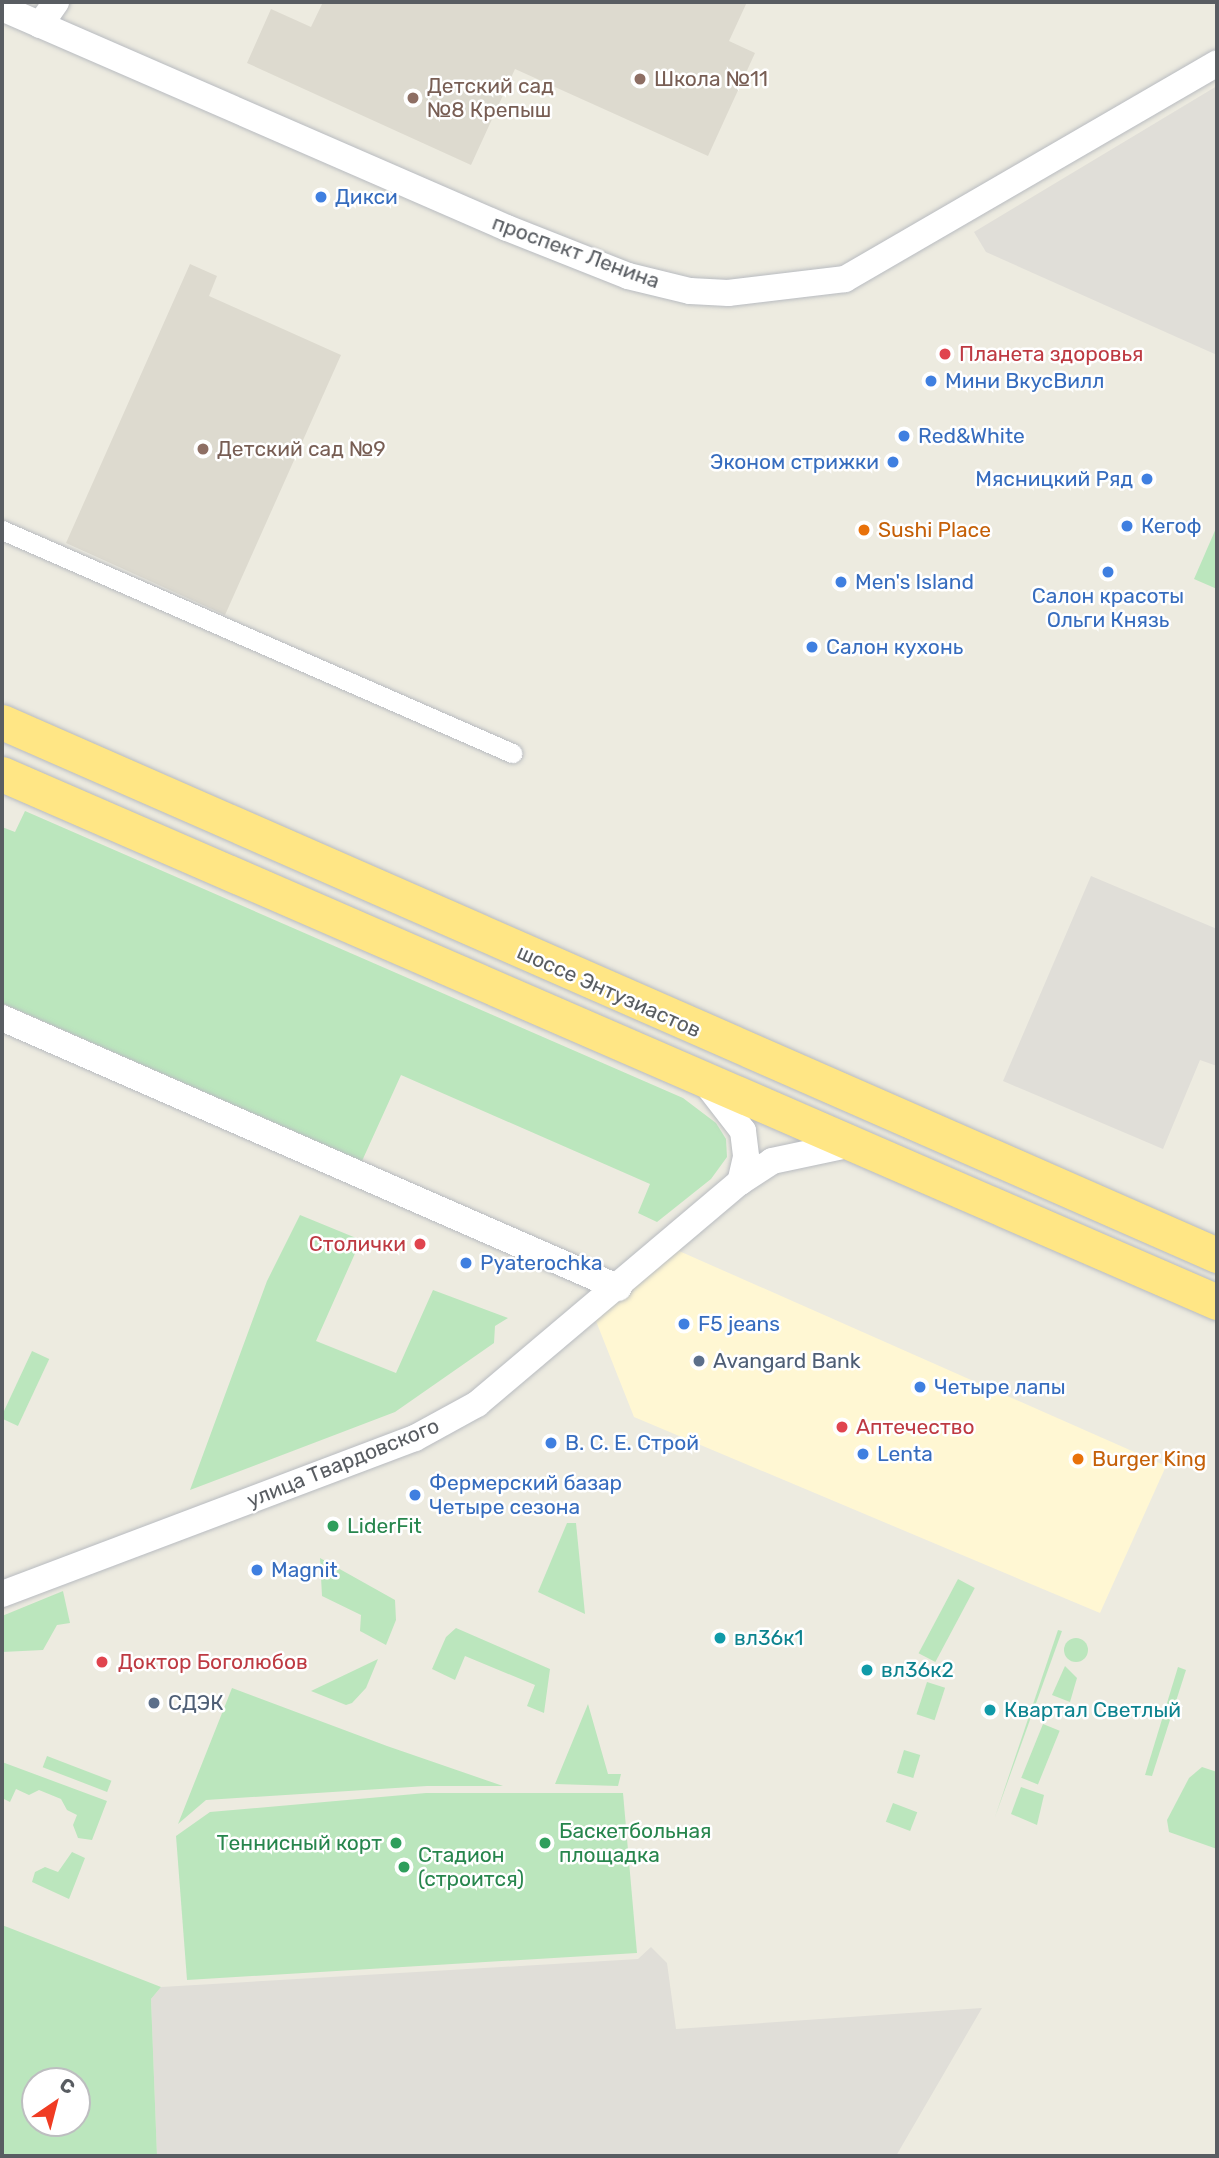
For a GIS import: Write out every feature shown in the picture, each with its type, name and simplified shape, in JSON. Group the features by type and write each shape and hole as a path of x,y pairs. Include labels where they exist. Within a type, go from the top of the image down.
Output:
{"highway":[{"name":"шоссе Энтузиастов","path":"2,722 1217,1255"},
{"name":"шоссе Энтузиастов","path":"2,774 1217,1302"}],"street":[{"path":"40,25 56,2"},
{"name":"проспект Ленина","path":"2,8 507,228 628,276 690,291 728,293 845,279 1217,63"},
{"path":"2,530 512,753"},
{"path":"2,1018 619,1288"},
{"path":"699,1076 743,1132 746,1157 740,1182"},
{"name":"улица Твардовского","path":"2,1594 415,1438 477,1404 619,1288 740,1182 772,1161 852,1144"}],"shaded area":[{"path":"323,2 747,2 729,41 755,53 708,156 515,69 471,165 247,63 271,9 311,27"},
{"path":"1217,86 1217,355 986,252 974,232"},
{"name":"Детский сад №9","path":"190,264 217,276 209,296 341,355 225,615 66,543"},
{"path":"1091,876 1217,929 1217,1066 1200,1060 1163,1149 1003,1081"},
{"path":"670,1247 1166,1466 1100,1613 634,1417 596,1321 625,1286"},
{"path":"651,1947 667,1963 676,2029 982,2008 896,2156 157,2156 151,1999 161,1987 638,1959"}],"green space":[{"path":"1217,526 1217,589 1194,579"},
{"path":"25,811 683,1098 716,1123 726,1139 727,1157 711,1179 657,1222 638,1213 650,1184 401,1075 362,1161 2,1003 2,827 15,832"},
{"path":"300,1215 361,1240 316,1341 396,1373 433,1290 508,1318 495,1326 494,1343 395,1412 190,1490 267,1281"},
{"path":"32,1351 49,1359 18,1426 2,1419 2,1415"},
{"path":"567,1523 576,1523 585,1614 538,1592"},
{"path":"320,1558 395,1600 396,1620 386,1645 360,1631 361,1615 322,1596"},
{"path":"958,1579 975,1588 935,1662 919,1653"},
{"path":"63,1591 70,1623 57,1625 43,1650 2,1652 2,1616"},
{"path":"456,1628 550,1669 544,1713 527,1706 535,1685 465,1656 455,1680 432,1669 446,1637"},
{"path":"1058,1630 1062,1631 995,1817"},
{"path":"1076,1638 1084,1642 1088,1650 1084,1658 1076,1662 1068,1658 1064,1650 1068,1642"},
{"path":"378,1659 366,1688 352,1703 346,1705 311,1691"},
{"path":"1065,1666 1077,1678 1070,1702 1052,1695"},
{"path":"1178,1667 1186,1670 1152,1776 1145,1775"},
{"path":"927,1682 945,1688 935,1720 916,1714"},
{"path":"232,1688 503,1786 427,1786 206,1800 178,1824"},
{"path":"588,1704 608,1774 621,1774 618,1786 555,1784"},
{"path":"1043,1724 1060,1731 1038,1785 1021,1778"},
{"path":"904,1750 920,1755 913,1778 897,1773"},
{"path":"47,1756 111,1781 107,1792 43,1767"},
{"path":"2,1762 107,1801 92,1840 78,1838 73,1825 77,1815 67,1810 61,1799 39,1790 29,1795 16,1789 10,1802 2,1798"},
{"path":"1202,1767 1217,1772 1217,1849 1169,1832 1167,1820 1189,1778"},
{"path":"1021,1787 1044,1795 1037,1825 1011,1814"},
{"name":"Стадион (строится)","path":"426,1793 623,1793 637,1953 187,1980 176,1836 210,1812"},
{"path":"893,1803 917,1812 910,1831 886,1822"},
{"path":"72,1852 85,1858 69,1899 32,1882 35,1872 45,1867 58,1872"},
{"path":"2,1925 161,1987 151,1999 157,2156 2,2156"}],"place":[{"name":"Школа №11","path":"640,79"},
{"name":"Детский сад №8 Крепыш","path":"413,98"},
{"name":"Дикси","path":"321,197"},
{"name":"Планета здоровья","path":"945,354"},
{"name":"Мини ВкусВилл","path":"931,381"},
{"name":"Red&White","path":"904,436"},
{"name":"Детский сад №9","path":"203,449"},
{"name":"Эконом стрижки","path":"893,462"},
{"name":"Мясницкий Ряд","path":"1147,479"},
{"name":"Кегоф","path":"1127,526"},
{"name":"Sushi Place","path":"864,530"},
{"name":"Салон красоты Ольги Князь","path":"1108,572"},
{"name":"Men's Island","path":"841,582"},
{"name":"Салон кухонь","path":"812,647"},
{"name":"Столички","path":"420,1244"},
{"name":"Pyaterochka","path":"466,1263"},
{"name":"F5 jeans","path":"684,1324"},
{"name":"Avangard Bank","path":"699,1361"},
{"name":"Четыре лапы","path":"920,1387"},
{"name":"Аптечество","path":"842,1427"},
{"name":"В. С. Е. Строй","path":"551,1443"},
{"name":"Lenta","path":"863,1454"},
{"name":"Burger King","path":"1078,1459"},
{"name":"Фермерский базар Четыре сезона","path":"415,1495"},
{"name":"LiderFit","path":"333,1526"},
{"name":"Magnit","path":"257,1570"},
{"name":"вл36к1","path":"720,1638"},
{"name":"Доктор Боголюбов","path":"102,1662"},
{"name":"вл36к2","path":"867,1670"},
{"name":"СДЭК","path":"154,1703"},
{"name":"Квартал Светлый","path":"990,1710"},
{"name":"Теннисный корт","path":"396,1843"},
{"name":"Баскетбольная площадка","path":"545,1843"},
{"name":"Стадион (строится)","path":"404,1867"}]}
